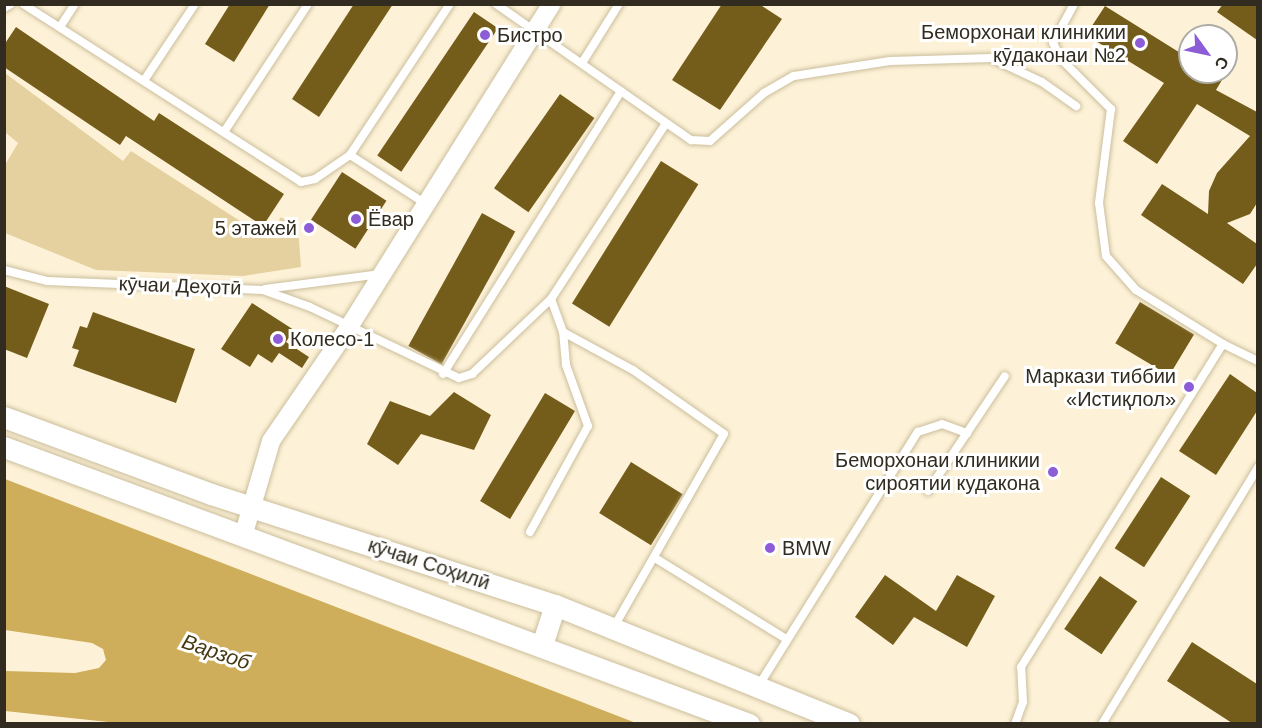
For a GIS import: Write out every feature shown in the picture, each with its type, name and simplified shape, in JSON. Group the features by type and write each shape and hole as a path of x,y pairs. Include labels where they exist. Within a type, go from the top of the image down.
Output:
{"main road":[{"name":"кӯчаи Соҳилӣ","path":"4,417 250,505 555,605 849,723"},
{"path":"4,447 244,533 749,723"},
{"path":"542,645 555,605"}],"street":[{"path":"244,533 250,505 271,441 349,327 552,4"}],"lane":[{"path":"4,8 10,4"},
{"path":"23,4 146,79 301,182 315,179 350,155 450,4"},
{"path":"60,27 75,4"},
{"path":"146,79 195,4"},
{"path":"224,132 308,4"},
{"path":"496,4 691,140 710,141 765,93 794,76 890,61 991,58 1013,66 1076,106"},
{"path":"582,63 619,4"},
{"path":"1074,4 1053,43 1061,59 1110,109 1099,203 1106,256 1136,290 1222,344 1257,362"},
{"path":"621,91 443,374 459,378 472,374 550,299 666,123"},
{"path":"350,155 426,204"},
{"name":"кӯчаи Деҳотӣ","path":"4,270 47,281 263,290 349,327 443,374"},
{"path":"263,290 381,274"},
{"path":"530,532 588,426 566,365 563,332 550,299"},
{"path":"563,332 633,370 724,434 614,627"},
{"path":"1015,723 1023,702 1021,667 1222,344"},
{"path":"928,491 1005,376"},
{"path":"759,685 918,432 942,424 967,433"},
{"path":"1102,723 1257,467"},
{"path":"655,558 786,639"}],"shaded area":[{"path":"5,73 123,161 131,151 268,239 281,217 298,228 301,267 243,276 96,270 5,233 5,165 18,143 5,132"}],"water":[{"name":"Варзоб","path":"4,479 636,723 127,724 5,711 5,671 75,673 99,668 106,660 103,649 92,643 5,630"}],"building":[{"path":"230,4 270,4 234,62 205,44"},
{"path":"354,4 393,4 319,117 292,99"},
{"path":"722,4 759,4 782,19 720,110 672,80"},
{"path":"1223,4 1257,4 1257,40 1238,27 1238,24 1234,24 1217,12"},
{"path":"1105,6 1178,52 1178,84 1220,84 1216,90 1257,112 1257,203 1250,214 1227,223 1257,244 1257,264 1243,284 1141,215 1162,184 1208,214 1209,191 1217,173 1250,136 1197,104 1157,164 1123,141 1164,83 1086,35"},
{"path":"474,12 498,28 401,172 377,155"},
{"path":"16,27 154,121 159,113 284,194 263,226 126,136 120,145 4,67 4,45"},
{"path":"560,94 594,118 528,212 494,188"},
{"path":"661,161 698,184 609,327 572,303"},
{"path":"342,172 386,201 355,249 311,220"},
{"path":"482,213 515,231 442,364 408,346"},
{"path":"4,286 49,304 27,358 4,349"},
{"path":"1140,302 1194,334 1169,376 1115,343"},
{"path":"252,303 294,330 286,342 309,357 302,368 279,353 272,363 258,354 250,367 221,349"},
{"path":"93,312 195,349 176,403 73,366 79,350 72,348 80,326 87,328"},
{"path":"1230,374 1257,393 1257,411 1216,475 1179,451"},
{"path":"454,392 491,415 474,450 421,434 398,465 367,444 390,401 430,416"},
{"path":"545,393 575,411 510,519 480,501"},
{"path":"631,462 683,494 651,545 599,513"},
{"path":"1161,477 1190,496 1144,567 1115,548"},
{"path":"885,575 936,611 957,575 995,596 967,647 914,617 893,645 855,617"},
{"path":"1100,576 1137,601 1102,654 1064,629"},
{"path":"1192,642 1257,684 1257,723 1232,723 1167,681"}],"place":[{"name":"Бистро","path":"485,35"},
{"name":"Беморхонаи клиникии кӯдаконаи №2","path":"1140,43"},
{"name":"Ёвар","path":"356,219"},
{"name":"5 этажей","path":"309,228"},
{"name":"Колесо-1","path":"278,339"},
{"name":"Маркази тиббии «Истиқлол»","path":"1189,387"},
{"name":"Беморхонаи клиникии сироятии кудакона","path":"1053,472"},
{"name":"BMW","path":"770,548"}]}
